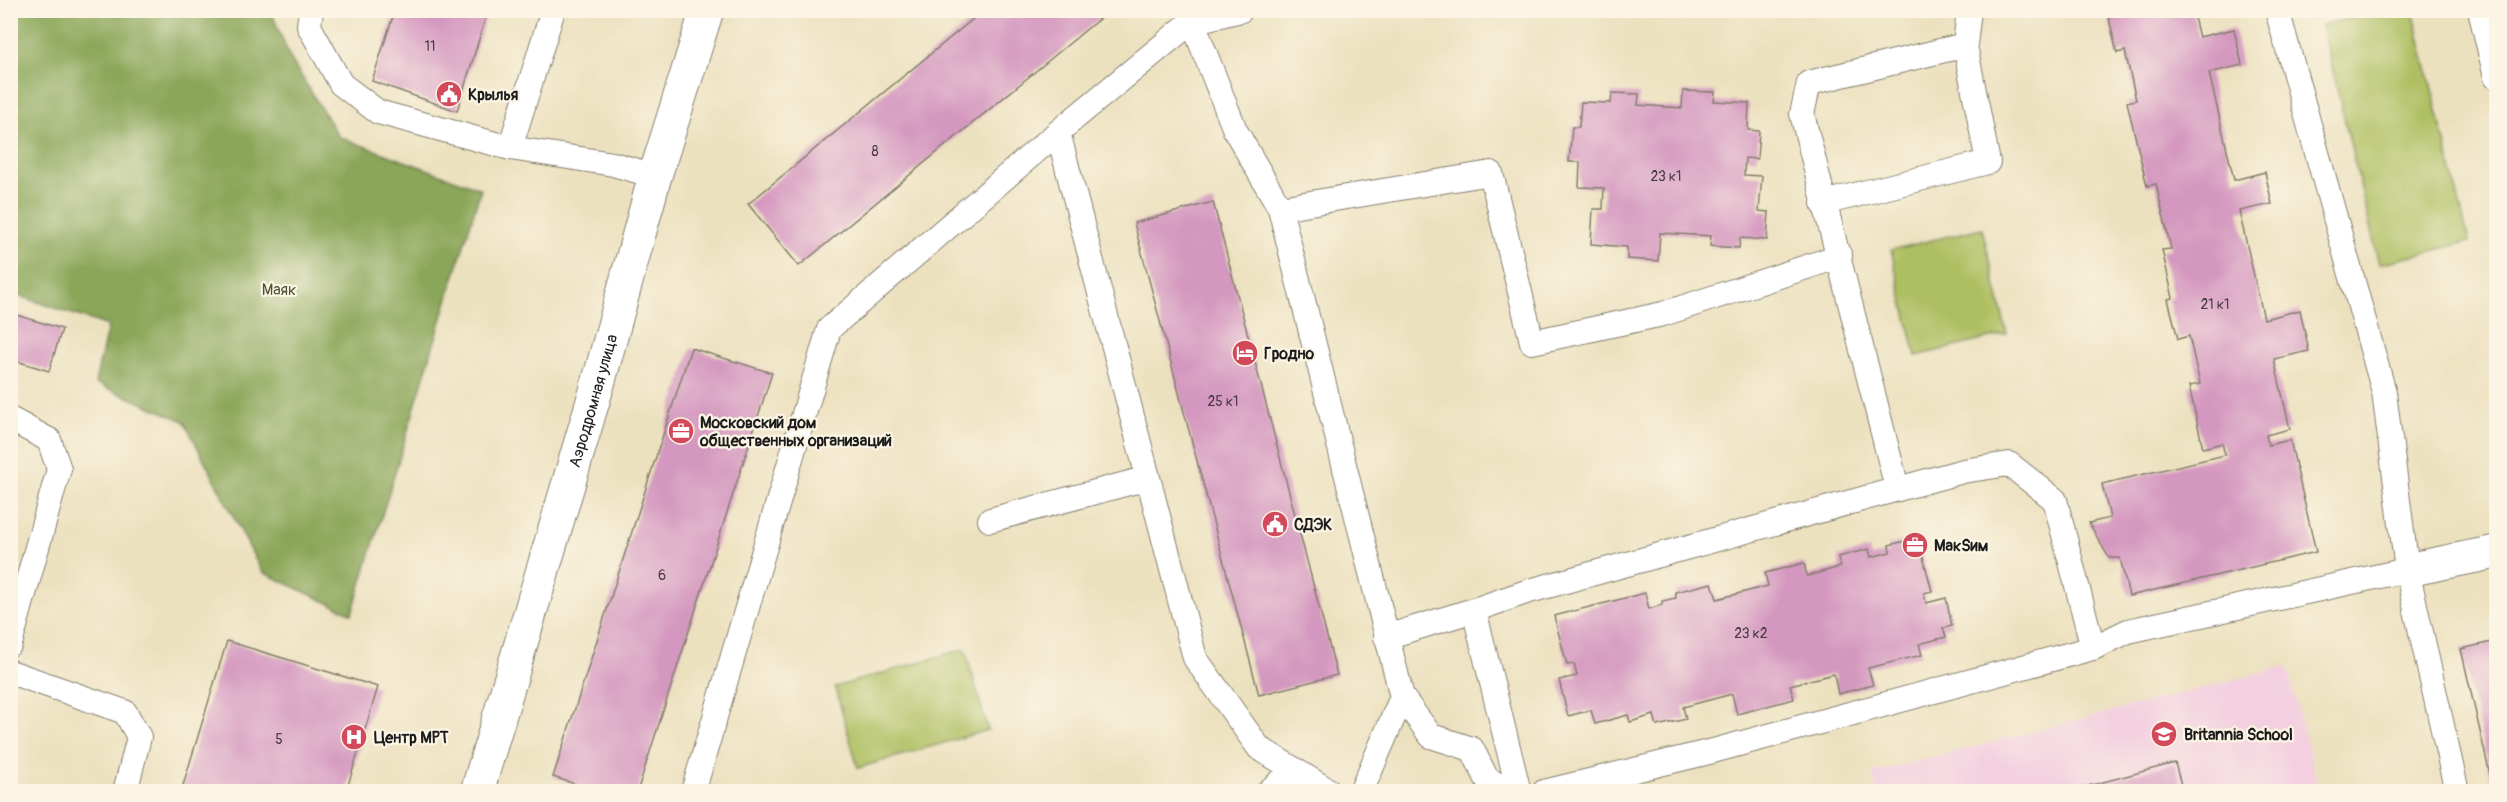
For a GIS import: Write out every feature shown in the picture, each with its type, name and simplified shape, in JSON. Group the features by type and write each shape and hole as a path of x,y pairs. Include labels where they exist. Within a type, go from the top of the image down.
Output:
{"street":[{"name":"Аэродромная улица","path":"477,792 598,384 655,176 707,10"},
{"path":"2407,570 2496,552"}],"lane":[{"path":"311,10 309,26 341,84 378,112 510,148 613,164 655,176"},
{"path":"510,148 553,10"},
{"path":"693,792 830,329 1190,16 1241,10"},
{"path":"1823,203 1988,162 1965,45 1969,10"},
{"path":"2277,10 2384,392 2407,570 2457,792"},
{"path":"2480,10 2496,77"},
{"path":"1190,16 1235,130 1280,208 1402,697 1431,736 1472,749 1487,779 1512,792"},
{"path":"1897,488 1840,256 1823,203 1802,114 1809,83 1965,45"},
{"path":"1058,132 1195,658 1259,748 1331,792"},
{"path":"1280,208 1491,173 1532,342 1663,314 1840,256"},
{"path":"10,419 22,423 49,440 59,469 10,644"},
{"path":"1386,638 1526,592 1897,488 1963,471 2009,464 2055,500 2093,648"},
{"path":"990,520 1148,478"},
{"path":"1544,792 1724,748 2093,648 2128,631 2407,570"},
{"path":"1474,610 1519,792"},
{"path":"10,672 125,712 139,737 125,792"},
{"path":"1361,792 1402,697"},
{"path":"1268,792 1294,770"}],"shaded area":[{"name":"Britannia School","path":"2287,666 2319,791 1877,792 1872,773"}],"green space":[{"name":"Маяк","path":"11,10 271,11 290,58 339,137 481,189 352,614 262,572 184,421 95,383 108,326 11,293"},
{"path":"2381,11 2413,11 2469,242 2379,264 2322,25"},
{"path":"1982,228 2007,334 1916,356 1891,250"},
{"path":"965,649 988,730 858,768 835,687"}],"building":[{"path":"395,10 488,10 457,111 372,81"},
{"path":"984,10 1110,10 799,266 748,204"},
{"path":"2107,10 2192,10 2199,37 2234,29 2242,65 2209,73 2234,180 2265,172 2272,204 2239,211 2264,319 2300,310 2309,351 2274,359 2290,429 2266,435 2268,445 2290,440 2316,552 2129,596 2120,558 2109,558 2089,523 2110,518 2102,484 2225,455 2222,443 2203,448 2189,386 2200,384 2189,336 2178,339 2168,299 2173,298 2162,250 2171,249 2156,184 2147,186 2127,102 2136,100 2125,51 2117,53"},
{"path":"1683,91 1715,92 1714,101 1749,103 1748,130 1759,131 1757,159 1745,158 1744,175 1762,176 1759,211 1769,212 1767,240 1740,238 1739,248 1710,246 1711,236 1660,233 1658,261 1627,259 1627,247 1591,244 1593,209 1603,209 1604,188 1579,187 1580,162 1569,162 1572,127 1579,127 1581,102 1611,103 1612,93 1639,94 1638,105 1682,108"},
{"path":"1213,202 1337,675 1259,695 1134,223"},
{"path":"17,315 62,329 49,371 10,359 10,335"},
{"path":"691,348 772,373 637,792 601,792 553,777"},
{"path":"1918,538 1932,591 1924,593 1926,603 1946,598 1952,626 1943,628 1946,637 1919,644 1922,655 1868,668 1873,685 1838,694 1834,674 1790,685 1794,699 1737,714 1732,694 1683,707 1686,719 1657,726 1654,715 1630,722 1628,715 1595,724 1591,710 1568,716 1559,680 1577,676 1574,664 1567,665 1554,616 1645,593 1649,609 1662,605 1662,601 1676,598 1675,592 1712,583 1717,599 1768,586 1765,573 1804,563 1807,576 1840,567 1838,557 1869,549 1871,557 1890,552 1889,545"},
{"path":"227,641 378,687 346,792 181,792"},
{"path":"2496,641 2496,792 2494,792 2461,649"},
{"path":"2175,763 2183,792 2069,792 2069,791"}],"place":[{"name":"Крылья","path":"449,94"},
{"name":"Гродно","path":"1245,353"},
{"name":"Московский дом общественных организаций","path":"681,431"},
{"name":"СДЭК","path":"1275,524"},
{"name":"МакSим","path":"1915,545"},
{"name":"Britannia School","path":"2164,734"},
{"name":"Центр МРТ","path":"354,737"}]}
